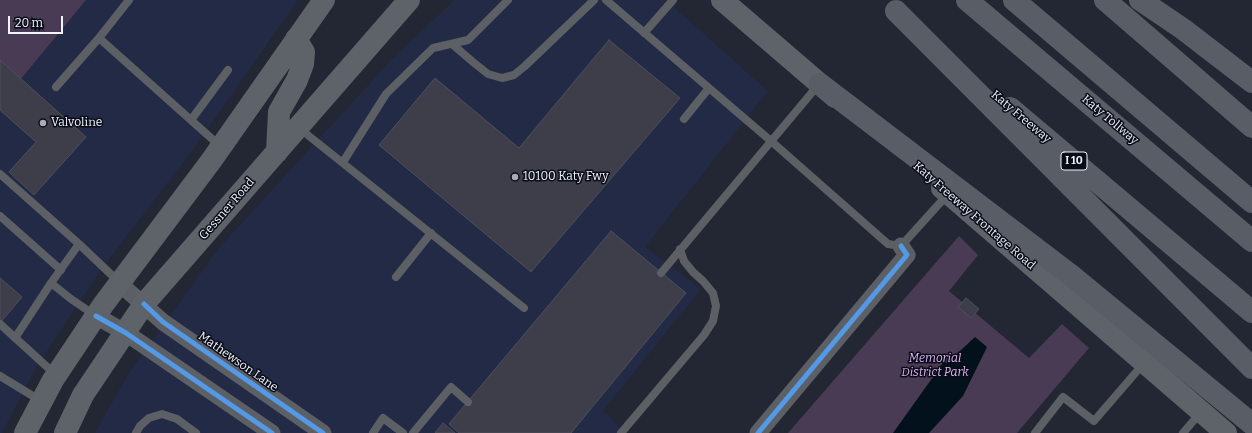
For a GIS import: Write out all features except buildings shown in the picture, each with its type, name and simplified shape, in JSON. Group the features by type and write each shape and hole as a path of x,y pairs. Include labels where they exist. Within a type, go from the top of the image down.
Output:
{"highway":[{"name":"Katy Tollway","path":"967,0 1252,241"},
{"path":"1014,0 1252,202"},
{"path":"1105,0 1252,127"},
{"path":"1140,0 1183,29 1252,82"},
{"path":"889,6 1252,368"},
{"name":"Katy Freeway","path":"889,6 1252,312"},
{"path":"820,84 1072,276 1252,424"}],"main road":[{"path":"25,433 56,375 96,316 221,147 324,0"},
{"name":"Gessner Road","path":"65,433 83,395 144,304 409,0"},
{"name":"Katy Freeway Frontage Road","path":"722,0 1226,433"},
{"path":"277,152 279,112 297,80 302,64 304,52 296,39"}],"street":[{"path":"758,433 907,254 901,246"},
{"name":"Mathewson Lane","path":"119,283 163,322 323,433"},
{"path":"96,316 126,332 272,433"}],"lane":[{"path":"56,87 99,38 129,0"},
{"path":"343,162 386,94 433,48 468,40 508,0"},
{"path":"452,44 488,74 502,78 514,75 594,0"},
{"path":"606,0 771,141 888,244 901,246 948,194"},
{"path":"644,33 673,0"},
{"path":"99,38 221,147"},
{"path":"191,120 228,70"},
{"path":"661,272 820,84"},
{"path":"684,119 709,88"},
{"path":"298,127 524,308"},
{"path":"0,174 79,244 119,283"},
{"path":"0,216 60,270"},
{"path":"396,277 431,234"},
{"path":"15,338 79,244"},
{"path":"621,433 704,334 713,321 716,306 713,293 703,281 692,272 684,261 680,249"},
{"path":"51,283 96,316"},
{"path":"0,324 56,375"},
{"path":"1035,433 1063,397 1094,421 1144,362"},
{"path":"0,376 42,401"},
{"path":"413,433 451,387 468,402"},
{"path":"1183,433 1201,412"},
{"path":"136,433 140,426 148,418 162,414 177,419 196,433"},
{"path":"373,433 383,418 403,433"}],"shaded area":[{"path":"86,0 298,0 194,148 101,270 35,369 2,433 0,433 0,62 20,79"},
{"path":"454,0 666,0 768,91 645,247 701,289 603,411 626,433 95,433 128,374 218,249 392,59"},
{"path":"975,337 987,347 963,396 929,433 893,433 943,363 947,363"}],"green space":[{"path":"0,0 86,0 20,80 0,62"},
{"name":"Memorial District Park","path":"959,236 978,255 949,291 1029,358 1062,324 1089,348 1017,433 788,433"}],"cycle path":[{"path":"758,433 907,255 901,246"},
{"path":"144,304 163,322 323,433"},
{"path":"96,316 126,333 272,433"}],"place":[{"name":"Valvoline","path":"43,123"},
{"name":"10100 Katy Fwy","path":"515,177"}]}
